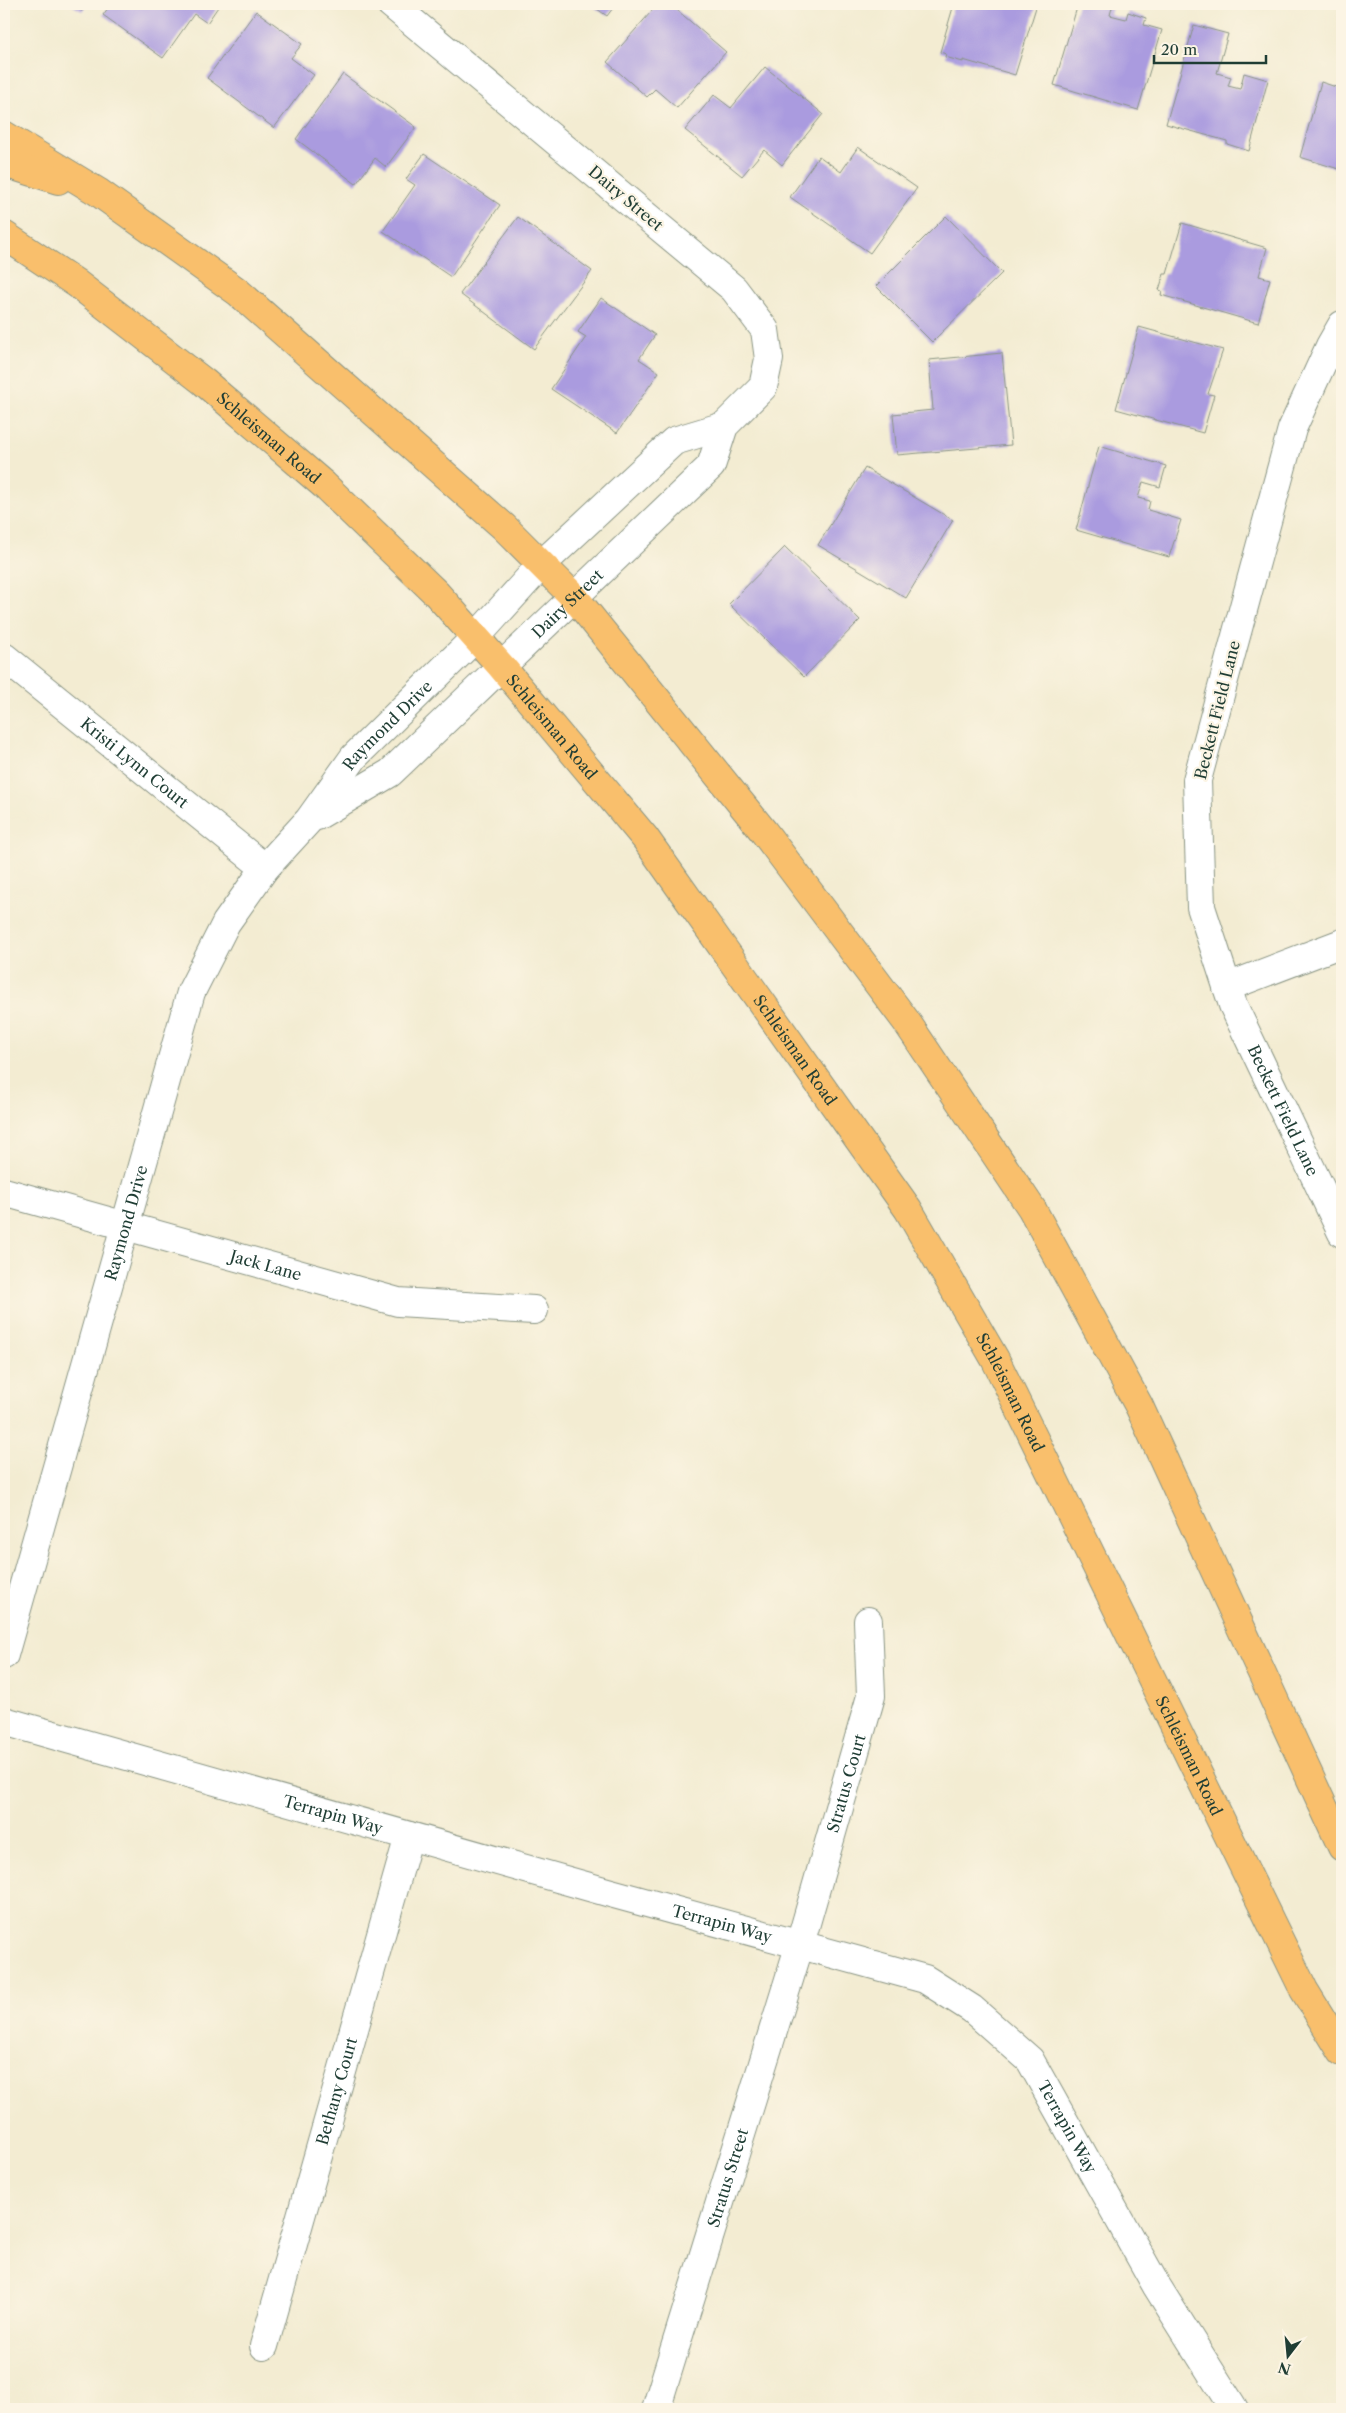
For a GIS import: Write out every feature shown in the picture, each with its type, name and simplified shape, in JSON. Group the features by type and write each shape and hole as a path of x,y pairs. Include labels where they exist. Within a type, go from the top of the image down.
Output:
{"main road":[{"path":"4,135 98,192 238,292 504,527 575,598 764,832 906,1021 1032,1209 1139,1406 1342,1847"},
{"path":"4,163 98,192"},
{"name":"Schleisman Road","path":"4,235 76,283 212,389 324,486 436,593 501,666 645,838 908,1209 995,1359 1304,1990 1342,2052"}],"street":[{"name":"Dairy Street","path":"391,4 734,289 765,330 769,359 763,387 724,426 674,442 542,564 476,637"},
{"name":"Beckett Field Lane","path":"1342,325 1330,346 1292,429 1197,780 1201,907 1233,1005 1342,1233"},
{"name":"Dairy Street","path":"501,666 575,598 712,466 724,426"},
{"name":"Raymond Drive","path":"4,1655 191,992 226,923 265,868 309,820 354,757 476,637"},
{"name":"Kristi Lynn Court","path":"4,657 265,868"},
{"name":"Raymond Drive","path":"309,820 390,773 501,666"},
{"path":"1227,986 1342,943"},
{"name":"Jack Lane","path":"4,1192 398,1302 534,1310"},
{"name":"Stratus Court","path":"800,1944 871,1696 868,1621"},
{"name":"Terrapin Way","path":"4,1721 925,1979 972,2009 1030,2060 1156,2285 1234,2409"},
{"name":"Bethany Court","path":"264,2346 409,1836"},
{"name":"Stratus Street","path":"656,2409 800,1944"}],"building":[{"path":"70,4 87,4 82,11"},
{"path":"111,4 220,4 207,23 194,14 163,58 103,15"},
{"path":"590,4 616,4 607,16"},
{"path":"658,4 670,4 726,52 677,108 655,89 647,97 607,62"},
{"path":"954,4 1037,4 1015,75 963,60 963,62 945,57 946,54 940,52"},
{"path":"1078,4 1113,4 1110,15 1126,19 1128,12 1146,18 1144,25 1162,30 1138,110 1054,85"},
{"path":"256,11 302,44 291,58 314,75 274,128 207,78"},
{"path":"1194,25 1228,34 1217,73 1231,77 1228,86 1240,89 1244,73 1268,80 1249,151 1227,144 1227,141 1166,124"},
{"path":"765,67 823,114 782,165 764,150 742,176 685,130 714,95 731,108"},
{"path":"343,74 416,127 386,167 375,158 356,184 296,139"},
{"path":"1321,82 1342,89 1342,170 1300,157"},
{"path":"858,147 917,188 870,253 790,197 819,156 841,172"},
{"path":"424,154 500,205 451,277 383,231 415,185 406,179"},
{"path":"946,216 1002,273 932,342 876,286"},
{"path":"518,217 592,271 534,349 460,294"},
{"path":"1182,223 1267,248 1259,276 1270,279 1258,323 1161,295 1162,291 1159,290 1164,274 1167,274"},
{"path":"601,298 655,335 639,359 659,372 617,433 551,389 586,337 578,332"},
{"path":"1139,327 1223,350 1208,394 1214,395 1203,433 1116,409"},
{"path":"1002,353 1011,445 897,455 893,414 933,410 929,360"},
{"path":"1099,446 1166,466 1160,487 1143,482 1138,498 1150,501 1148,510 1181,520 1169,557 1076,530"},
{"path":"865,468 953,520 906,598 818,545"},
{"path":"785,547 860,620 804,677 729,604"}]}
